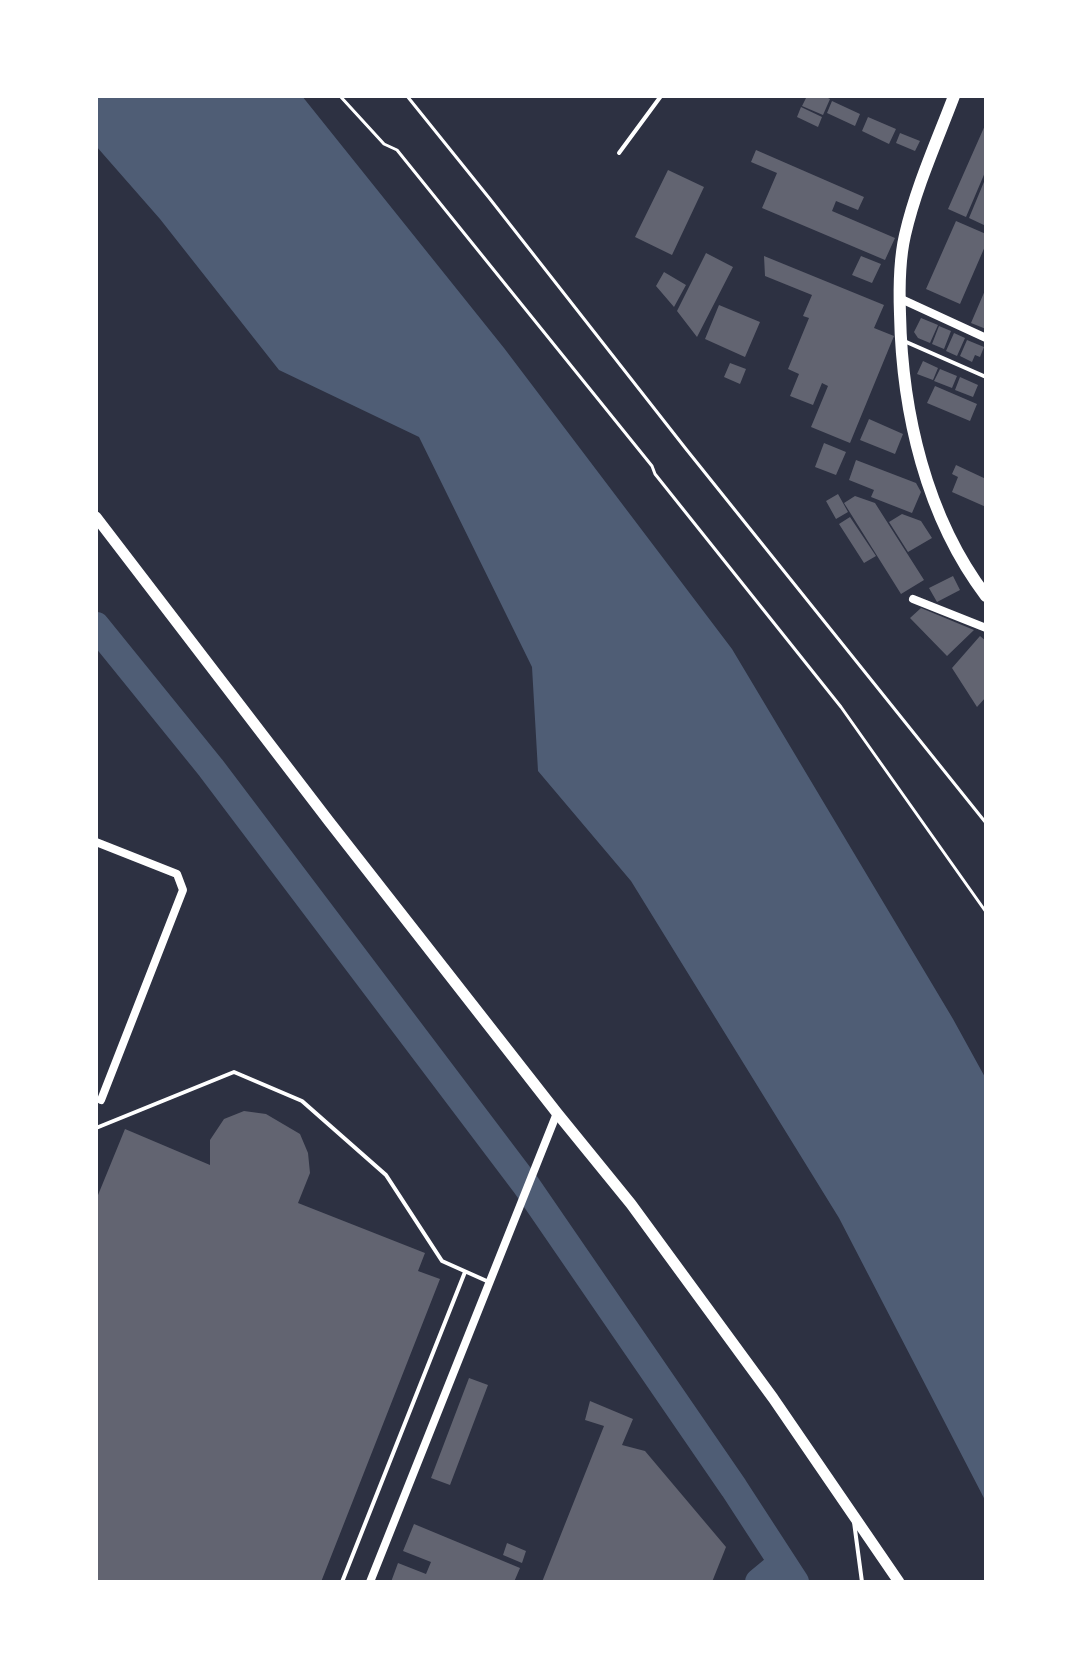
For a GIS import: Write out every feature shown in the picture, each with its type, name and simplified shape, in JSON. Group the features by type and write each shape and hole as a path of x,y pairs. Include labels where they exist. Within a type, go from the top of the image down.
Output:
{"main road":[{"path":"954,96 917,193 905,236 899,281 901,340 905,391 918,451 941,519 969,575 986,596"},
{"path":"96,517 328,820 650,1230 773,1398 899,1582"}],"street":[{"path":"899,298 986,338"},
{"path":"913,599 986,628"},
{"path":"96,842 177,874 183,890 101,1100"},
{"path":"370,1582 557,1113"}],"lane":[{"path":"619,153 661,96"},
{"path":"901,340 986,377"},
{"path":"96,1128 234,1072 302,1101 386,1175 442,1261 489,1282"},
{"path":"342,1582 465,1272"},
{"path":"853,1515 862,1582"}],"path":[{"path":"340,96 384,144 397,150 652,466 655,474 841,707 986,912"},
{"path":"407,96 986,823"}],"water":[{"path":"96,96 302,96 504,348 732,649 986,1079 986,1502 839,1218 631,881 538,771 532,667 419,437 279,370 160,219 96,146"}],"building":[{"path":"807,96 830,99 823,115 802,106"},
{"path":"832,101 860,114 855,126 827,113"},
{"path":"801,107 822,117 818,127 797,117"},
{"path":"868,117 896,129 889,144 862,131"},
{"path":"986,123 986,170 966,217 948,209"},
{"path":"900,133 920,141 915,151 896,143"},
{"path":"756,150 864,197 858,210 836,201 832,211 895,238 885,260 762,208 777,173 751,162"},
{"path":"668,170 704,187 672,255 635,237"},
{"path":"986,177 986,226 969,218"},
{"path":"956,221 986,234 986,244 960,304 926,289"},
{"path":"706,253 733,267 697,337 677,311"},
{"path":"764,256 884,305 874,328 894,336 850,443 811,427 828,386 822,383 813,405 790,396 799,374 788,369 809,318 803,316 812,295 765,276"},
{"path":"861,256 881,264 872,283 852,275"},
{"path":"664,272 686,285 674,307 656,286"},
{"path":"986,288 986,329 971,323"},
{"path":"719,305 760,322 745,357 705,339"},
{"path":"921,318 938,325 930,343 918,338 914,332"},
{"path":"939,326 951,331 944,349 932,344"},
{"path":"954,333 965,338 957,356 946,351"},
{"path":"967,340 984,347 980,357 975,355 972,362 960,356"},
{"path":"923,361 938,368 933,380 917,374"},
{"path":"730,363 746,369 740,384 724,377"},
{"path":"940,369 957,376 952,388 934,381"},
{"path":"960,377 978,385 973,397 955,390"},
{"path":"935,386 977,404 970,421 927,403"},
{"path":"869,419 903,434 895,454 860,440"},
{"path":"824,443 846,452 836,475 815,467"},
{"path":"856,460 916,483 921,492 912,513 871,497 874,490 849,480"},
{"path":"956,465 986,479 986,507 952,492 958,477 952,474"},
{"path":"838,494 848,512 836,519 826,501"},
{"path":"855,496 875,503 924,580 901,594 844,503"},
{"path":"902,514 921,521 932,538 908,552 889,522"},
{"path":"850,517 876,556 864,563 839,524"},
{"path":"953,576 960,590 937,602 929,588"},
{"path":"921,608 974,630 947,656 910,618"},
{"path":"980,636 986,641 986,697 977,707 952,668"},
{"path":"244,1111 266,1114 300,1134 308,1153 310,1173 298,1203 425,1253 418,1271 440,1279 321,1582 96,1582 96,1200 125,1129 210,1165 210,1140 224,1119"},
{"path":"469,1378 488,1385 450,1485 431,1478"},
{"path":"590,1401 633,1419 622,1445 645,1451 726,1547 712,1582 542,1582 604,1426 585,1420"},
{"path":"414,1524 520,1568 514,1582 391,1582 398,1563 426,1574 431,1562 403,1551"},
{"path":"507,1543 526,1551 522,1563 503,1555"}],"waterway":[{"path":"96,626 211,768 526,1185 795,1582"},
{"path":"759,1582 782,1563"}]}
